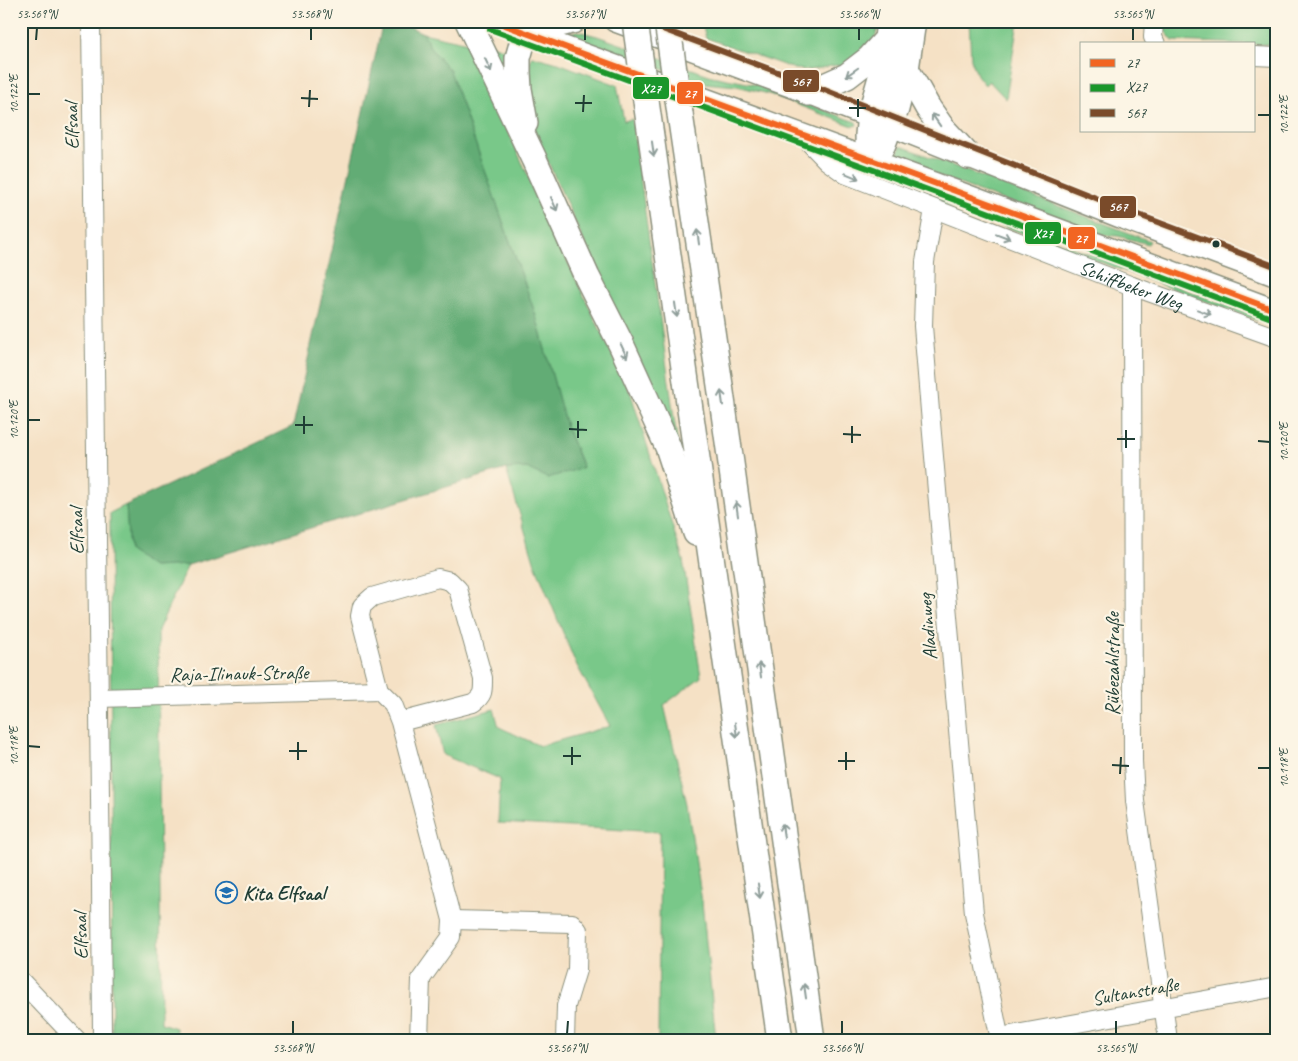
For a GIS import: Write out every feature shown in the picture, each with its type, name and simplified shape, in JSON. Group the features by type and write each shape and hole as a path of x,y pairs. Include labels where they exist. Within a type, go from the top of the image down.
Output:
{"highway":[{"path":"468,21 668,447 716,595"},
{"path":"534,159 522,114 518,72 518,58 525,27 572,21"},
{"path":"635,21 780,1040"},
{"path":"667,21 812,1040"},
{"path":"871,160 867,141 868,129 896,109 906,68 913,21"},
{"path":"809,93 847,76 869,59 888,30"},
{"path":"880,121 879,87 885,62 888,30"},
{"path":"906,68 928,108 942,128 968,156"}],"main road":[{"name":"Schiffbeker Weg","path":"493,21 525,27 801,134 1277,311"},
{"path":"615,21 809,93 1119,217 1277,276"}],"street":[{"name":"Elfsaal","path":"91,21 102,1040"},
{"path":"1154,21 1153,37 1155,42"},
{"path":"1256,56 1277,57"},
{"name":"Schiffbeker Weg","path":"801,134 827,161 844,174 1132,286 1277,338"},
{"name":"Aladinweg","path":"934,209 925,262 924,317 930,411 974,913 1000,1038"},
{"name":"Rübezahlstraße","path":"1132,286 1133,761 1135,801 1168,1040"},
{"path":"400,722 473,703 480,698 484,690 483,678 458,589 450,581 438,578 372,597 362,606 360,616 379,690 393,704 400,722 452,920 451,937 421,979 419,1040"},
{"name":"Raja-Ilinauk-Straße","path":"99,698 379,690"},
{"path":"452,920 572,923 578,930 577,970 566,1006 565,1040"},
{"path":"21,981 77,1040"},
{"name":"Sultanstraße","path":"1000,1038 1277,987"}],"green space":[{"path":"383,21 397,21 423,33 431,49 450,71 535,313 566,426 583,468 547,478 527,468 506,469 188,565 153,567 129,551 126,505 293,426"},
{"path":"699,21 880,21 875,38 844,69 838,65 809,70 795,69 706,38"},
{"path":"969,21 1018,21 1006,99 989,81 985,85 977,75 971,59"},
{"path":"1165,21 1277,21 1277,45 1256,44 1256,42 1173,41 1165,31"},
{"path":"577,31 597,36 712,76 757,85 856,122 857,125 853,126 769,94 737,86 703,83 564,35"},
{"path":"423,33 468,43 559,244 631,394 683,560 701,677 664,705 687,804 702,902 716,1040 658,1040 660,832 498,823 500,779 443,755 436,725 494,709 499,727 540,746 610,726 575,662 535,564 506,469 527,468 547,478 583,467 566,426 535,313 450,71 431,49"},
{"path":"484,42 508,51 509,85"},
{"path":"532,56 558,63 617,85 624,121 632,119 679,453 536,135 532,120 530,61"},
{"path":"901,146 1150,241 1148,244 1118,236 1097,235 906,164 897,154"},
{"path":"842,161 1277,324 1277,328 840,165"},
{"path":"126,505 129,551 153,567 188,565 158,630 161,1023 176,1028 176,1040 112,1040 110,513"}],"transit line":[{"name":"27","path":"494,21 1277,311"},
{"name":"567","path":"641,21 812,85 1131,212 1277,267"},
{"name":"X27","path":"490,29 1274,319"}],"place":[{"name":"Kita Elfsaal","path":"227,893"}]}
